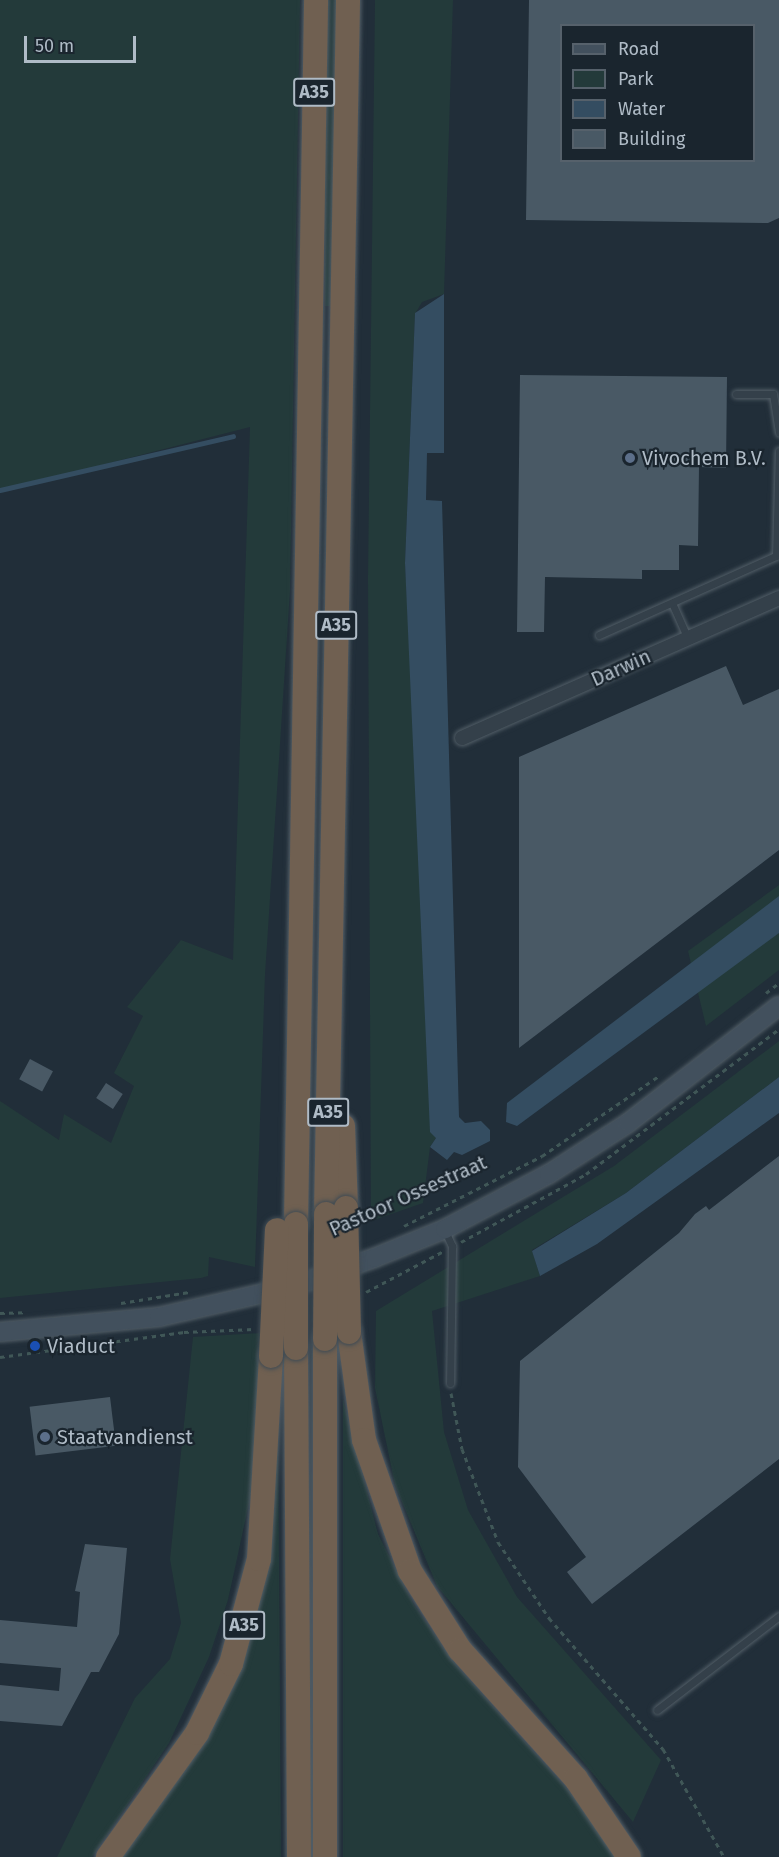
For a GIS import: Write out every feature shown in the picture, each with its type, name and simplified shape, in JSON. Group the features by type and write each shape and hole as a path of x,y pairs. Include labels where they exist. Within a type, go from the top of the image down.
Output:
{"highway":[{"name":"A35","path":"108,1857 197,1733 231,1664 259,1560 271,1356 286,1227 296,1186 315,0"},
{"name":"A35","path":"348,0 329,1011 336,1211 364,1440 410,1571 460,1650 576,1779 629,1857"},
{"name":"A35","path":"324,1857 325,1339 336,1211"},
{"name":"A35","path":"286,1227 296,1348 299,1857"}],"main road":[{"name":"Pastoor Ossestraat","path":"0,1332 70,1328 159,1317 264,1294 374,1258 444,1229 549,1174 627,1123 779,1006"}],"street":[{"name":"Darwin","path":"462,738 779,598"}],"lane":[{"path":"736,394 773,394 779,433"},
{"path":"599,635 777,559 779,452"},
{"path":"672,603 688,639"},
{"path":"444,1229 452,1246 450,1383"},
{"path":"657,1710 779,1616"}],"path":[{"path":"762,997 779,983"},
{"name":"Pastoor Ossestraat","path":"395,1231 542,1156 665,1072"},
{"path":"119,1303 195,1291"},
{"path":"0,1312 32,1311"},
{"path":"450,1383 462,1449 498,1542 549,1618 663,1749 724,1857"}],"green space":[{"path":"0,0 300,0 290,590 265,975 255,1267 209,1257 208,1276 201,1278 0,1298 0,1101 59,1140 64,1114 111,1143 134,1086 114,1073 143,1016 127,1007 181,940 233,960 250,427 0,491"},
{"path":"325,0 346,0 346,306 325,306"},
{"path":"375,0 453,0 444,294 422,302 415,314 405,563 436,1138 430,1147 423,1203 371,1221 368,578"},
{"path":"779,885 779,970 706,1026 688,951"},
{"path":"779,1041 779,1077 626,1193 532,1250 540,1276 432,1311 444,1432 468,1510 517,1597 661,1760 633,1822 437,1586 395,1485 375,1388 376,1311 614,1166"},
{"path":"262,1333 251,1494 228,1600 209,1657 169,1743 92,1857 57,1857 135,1698 170,1659 181,1623 170,1559 193,1337"},
{"path":"343,1399 378,1534 414,1605 456,1665 576,1799 617,1857 343,1857"},
{"path":"278,1413 281,1857 118,1857 217,1716"}],"water":[{"path":"444,294 444,453 427,453 426,500 442,501 459,1117 465,1123 481,1121 490,1130 490,1141 462,1155 454,1152 447,1160 430,1147 436,1138 430,1132 405,563 415,313"},
{"path":"779,896 779,933 517,1126 506,1122 507,1103"},
{"path":"779,1077 779,1113 597,1244 540,1276 532,1251 626,1193"}],"building":[{"path":"529,0 779,0 779,218 768,223 526,220"},
{"path":"520,375 727,377 726,468 699,467 698,546 679,545 679,570 642,570 642,579 545,577 544,632 517,632"},
{"path":"726,666 743,705 779,689 779,850 519,1048 519,757"},
{"path":"30,1059 53,1071 42,1092 19,1079"},
{"path":"106,1083 123,1094 113,1109 96,1098"},
{"path":"779,1156 779,1459 592,1604 567,1572 586,1557 518,1467 520,1361 679,1233 695,1214 706,1206 709,1210"},
{"path":"110,1397 116,1446 36,1456 30,1407"},
{"path":"85,1544 127,1548 119,1634 99,1672 91,1672 62,1726 0,1721 0,1685 59,1691 61,1668 0,1663 0,1620 77,1627 80,1592 75,1591"}],"waterway":[{"path":"0,490 233,436"}],"place":[{"name":"Vivochem B.V.","path":"630,458"},
{"name":"Viaduct","path":"35,1346"},
{"name":"Staatvandienst","path":"45,1437"}]}
